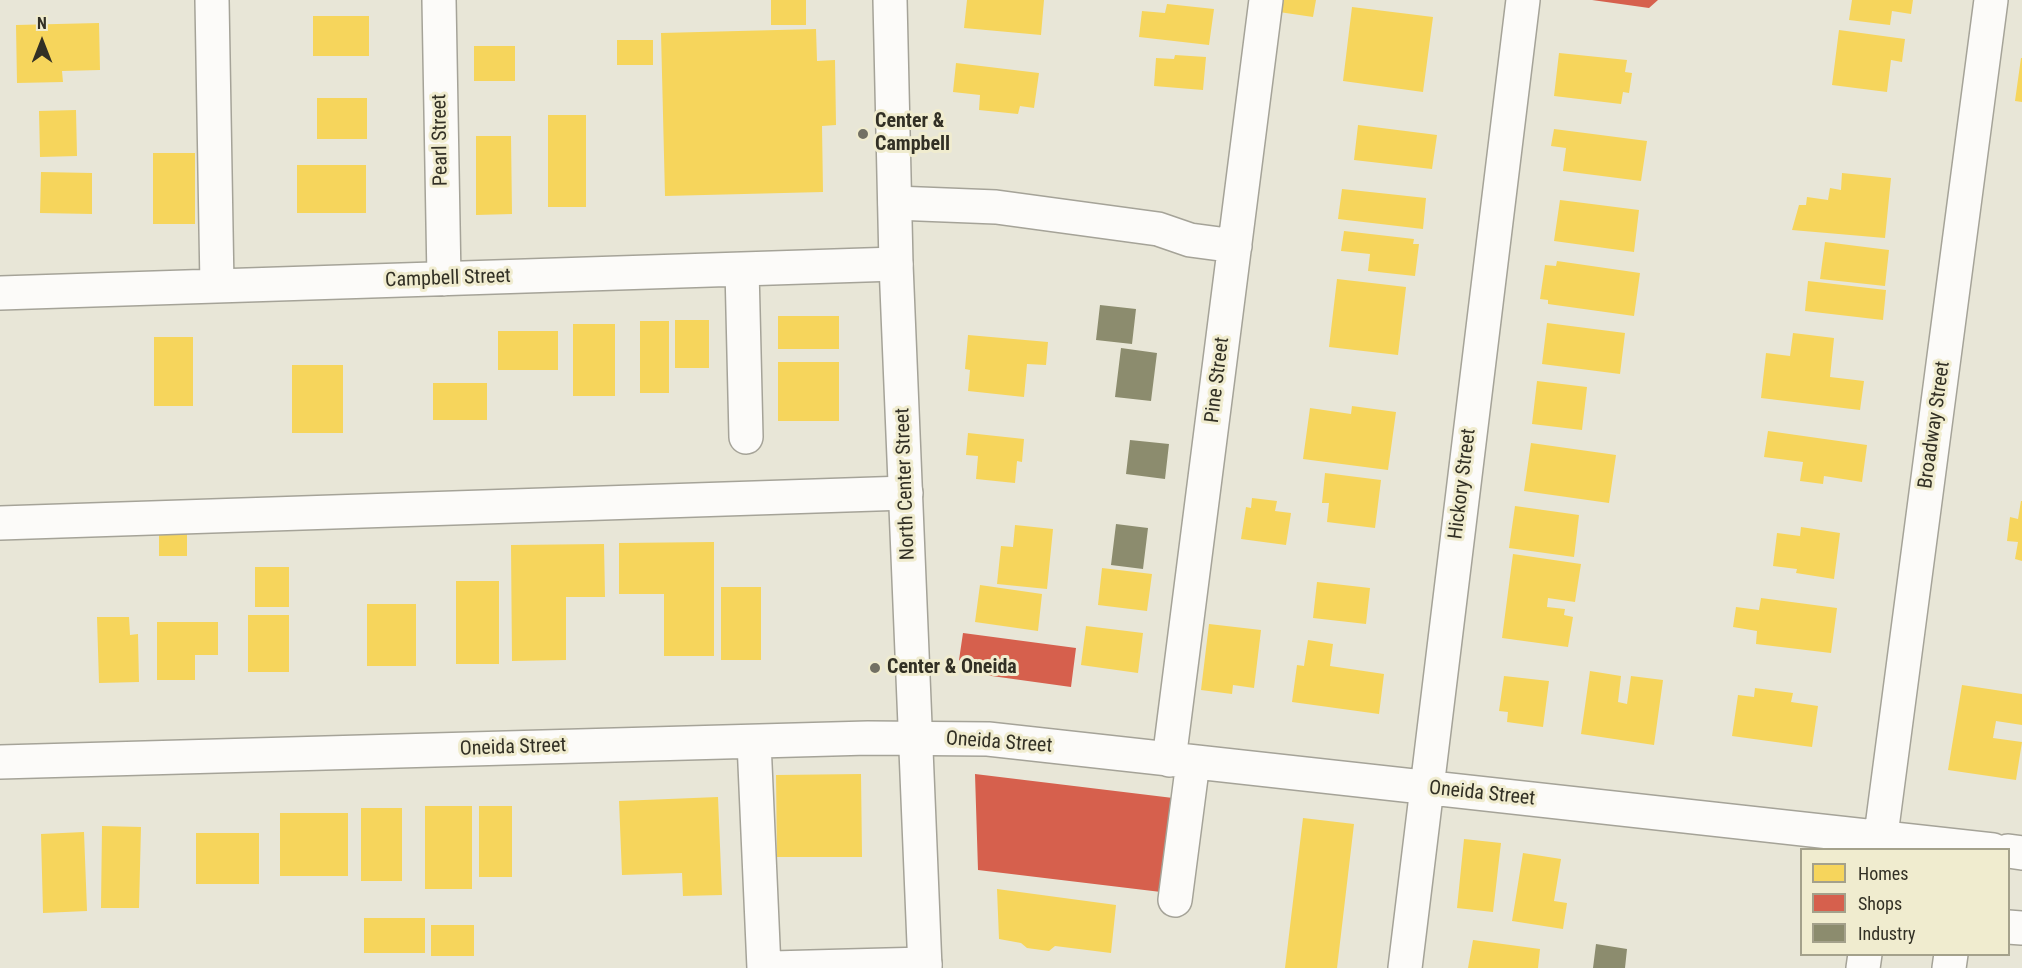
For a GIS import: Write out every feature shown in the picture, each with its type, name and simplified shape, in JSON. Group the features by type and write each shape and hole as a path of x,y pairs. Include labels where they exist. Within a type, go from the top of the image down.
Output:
{"street":[{"path":"212,0 217,286"},
{"name":"Pearl Street","path":"439,0 444,279"},
{"name":"North Center Street","path":"890,0 896,264 925,966"},
{"name":"Pine Street","path":"1175,900 1181,761 1235,246 1266,0"},
{"name":"Hickory Street","path":"1405,968 1523,0"},
{"name":"Broadway Street","path":"1879,843 1991,0"},
{"path":"895,203 996,207 1158,229 1190,240 1235,246"},
{"name":"Campbell Street","path":"0,292 896,264"},
{"path":"742,269 746,436"},
{"path":"0,522 906,493"},
{"name":"Oneida Street","path":"0,762 917,737 988,740 1426,787 1879,843 1974,848"},
{"path":"754,742 764,968"},
{"path":"772,968 925,966"}],"building: Homes":[{"path":"771,0 806,0 806,25 771,25"},
{"path":"967,0 1044,0 1041,35 964,28"},
{"path":"1281,0 1316,0 1313,17 1279,12"},
{"path":"1852,0 1913,0 1911,14 1892,11 1890,25 1849,20"},
{"path":"1167,4 1214,9 1209,45 1139,37 1142,11 1165,13"},
{"path":"1352,7 1433,17 1423,92 1343,81"},
{"path":"313,16 369,16 369,56 313,56"},
{"path":"99,23 100,70 62,71 63,82 17,83 16,25"},
{"path":"816,29 817,61 835,60 836,125 822,126 823,192 665,196 661,33"},
{"path":"1839,30 1905,39 1902,62 1891,60 1887,92 1832,85"},
{"path":"617,40 653,40 653,65 617,65"},
{"path":"474,46 515,46 515,81 474,81"},
{"path":"1559,53 1627,60 1625,72 1632,73 1629,93 1623,92 1621,104 1554,96"},
{"path":"1175,55 1206,57 1203,90 1154,86 1156,58 1174,59"},
{"path":"2022,58 2022,102 2015,101"},
{"path":"956,63 1039,73 1034,108 1020,106 1018,114 979,110 980,95 953,92"},
{"path":"317,98 367,98 367,139 317,139"},
{"path":"76,110 77,156 40,157 39,111"},
{"path":"548,115 586,115 586,207 548,207"},
{"path":"1358,125 1437,135 1432,169 1354,160"},
{"path":"1554,129 1647,141 1641,181 1563,171 1566,148 1551,146"},
{"path":"476,136 511,136 512,214 476,215"},
{"path":"153,153 195,153 195,224 153,224"},
{"path":"297,165 366,165 366,213 297,213"},
{"path":"41,172 92,173 92,214 40,213"},
{"path":"1842,173 1891,178 1885,238 1792,230 1799,205 1806,205 1807,197 1828,200 1830,188 1841,190"},
{"path":"1342,189 1426,198 1423,229 1338,219"},
{"path":"1560,200 1639,210 1634,252 1554,241"},
{"path":"1344,231 1414,239 1413,244 1419,244 1415,276 1368,271 1370,254 1341,251"},
{"path":"1825,242 1889,250 1885,286 1820,279"},
{"path":"1557,261 1640,273 1634,316 1548,304 1548,300 1540,299 1545,265 1556,266"},
{"path":"1337,279 1406,287 1398,355 1329,347"},
{"path":"1808,281 1886,290 1883,320 1805,311"},
{"path":"778,316 839,316 839,349 778,349"},
{"path":"675,320 709,320 709,368 675,368"},
{"path":"640,321 669,321 669,393 640,393"},
{"path":"1547,323 1625,333 1620,374 1542,364"},
{"path":"573,324 615,324 615,396 573,396"},
{"path":"498,331 558,331 558,370 498,370"},
{"path":"1793,333 1834,338 1830,377 1864,381 1860,410 1761,398 1766,353 1790,356"},
{"path":"968,335 1048,342 1046,365 1027,364 1024,397 968,391 970,370 965,369"},
{"path":"154,337 193,337 193,406 154,406"},
{"path":"778,362 839,362 839,421 778,421"},
{"path":"292,365 343,365 343,433 292,433"},
{"path":"1537,381 1587,387 1582,430 1532,424"},
{"path":"433,383 487,383 487,420 433,420"},
{"path":"1352,406 1396,412 1388,470 1303,459 1310,408 1351,414"},
{"path":"1768,431 1867,445 1862,482 1824,476 1823,484 1800,481 1803,462 1764,457"},
{"path":"968,433 1024,439 1022,462 1017,461 1015,483 976,479 978,456 966,455"},
{"path":"1531,443 1616,455 1609,503 1524,491"},
{"path":"1325,473 1381,480 1375,528 1327,522 1329,503 1322,503"},
{"path":"1252,498 1277,501 1275,511 1291,513 1286,545 1241,539 1246,507 1251,508"},
{"path":"2021,501 2022,561 2015,559 2018,542 2007,541 2010,517 2018,519"},
{"path":"1515,506 1579,515 1574,557 1509,548"},
{"path":"1015,525 1053,529 1047,589 997,584 1001,546 1013,547"},
{"path":"1801,527 1840,533 1834,579 1796,573 1797,569 1773,566 1777,533 1800,536"},
{"path":"159,528 187,528 187,556 159,556"},
{"path":"714,542 714,656 664,656 664,594 619,594 619,543"},
{"path":"604,544 605,597 566,597 566,660 512,661 511,545"},
{"path":"1513,554 1581,564 1575,602 1548,598 1547,607 1565,609 1564,615 1573,617 1568,647 1502,638"},
{"path":"255,567 289,567 289,607 255,607"},
{"path":"1102,568 1152,574 1147,611 1098,605"},
{"path":"456,581 499,581 499,664 456,664"},
{"path":"1317,582 1370,588 1366,624 1313,618"},
{"path":"980,585 1042,594 1038,631 975,622"},
{"path":"721,587 761,587 761,660 721,660"},
{"path":"1761,598 1837,608 1831,653 1756,644 1757,631 1733,627 1736,607 1759,610"},
{"path":"367,604 416,604 416,666 367,666"},
{"path":"248,615 289,615 289,672 248,672"},
{"path":"97,617 129,617 130,635 138,634 139,682 99,683"},
{"path":"157,622 218,622 218,655 195,655 195,680 157,680"},
{"path":"1209,624 1261,630 1254,688 1233,685 1232,694 1201,690"},
{"path":"1086,626 1143,633 1138,673 1081,665"},
{"path":"1308,640 1333,644 1330,666 1384,674 1379,714 1292,702 1297,665 1304,666"},
{"path":"1590,671 1621,676 1618,702 1627,704 1631,676 1663,680 1654,745 1581,734"},
{"path":"1504,676 1549,681 1543,727 1507,722 1508,712 1499,711"},
{"path":"1962,685 2022,694 2022,725 1996,721 1993,738 2022,742 2016,780 1948,770"},
{"path":"1755,688 1793,693 1791,702 1818,706 1812,747 1732,736 1738,695 1754,697"},
{"path":"861,774 862,857 777,857 776,775"},
{"path":"718,797 722,895 683,896 682,873 622,875 619,801"},
{"path":"425,806 472,806 472,889 425,889"},
{"path":"479,806 512,806 512,877 479,877"},
{"path":"361,808 402,808 402,881 361,881"},
{"path":"280,813 348,813 348,876 280,876"},
{"path":"1303,818 1354,824 1337,968 1285,968"},
{"path":"102,826 141,827 139,908 101,908"},
{"path":"84,832 87,911 43,913 41,834"},
{"path":"196,833 259,833 259,884 196,884"},
{"path":"1464,839 1501,843 1493,912 1457,908"},
{"path":"1523,853 1561,859 1554,901 1567,903 1563,929 1512,921"},
{"path":"997,889 1116,905 1111,953 1055,946 1049,951 1027,948 1021,943 999,939"},
{"path":"364,918 425,918 425,953 364,953"},
{"path":"431,925 474,925 474,956 431,956"},
{"path":"1473,940 1540,949 1538,968 1468,968"}],"building: Shops":[{"path":"1592,0 1658,0 1649,8"},
{"path":"963,633 1076,648 1071,687 970,673 959,660"},
{"path":"975,774 1173,798 1161,892 978,870"}],"building: Industry":[{"path":"1100,305 1136,309 1132,344 1096,340"},
{"path":"1121,348 1157,353 1151,401 1115,397"},
{"path":"1130,440 1169,444 1165,479 1126,474"},
{"path":"1116,524 1148,528 1143,569 1111,565"},
{"path":"1596,944 1627,949 1625,968 1593,968"}],"place":[{"name":"Center & Campbell","path":"863,134"},
{"name":"Center & Oneida","path":"875,668"}]}
